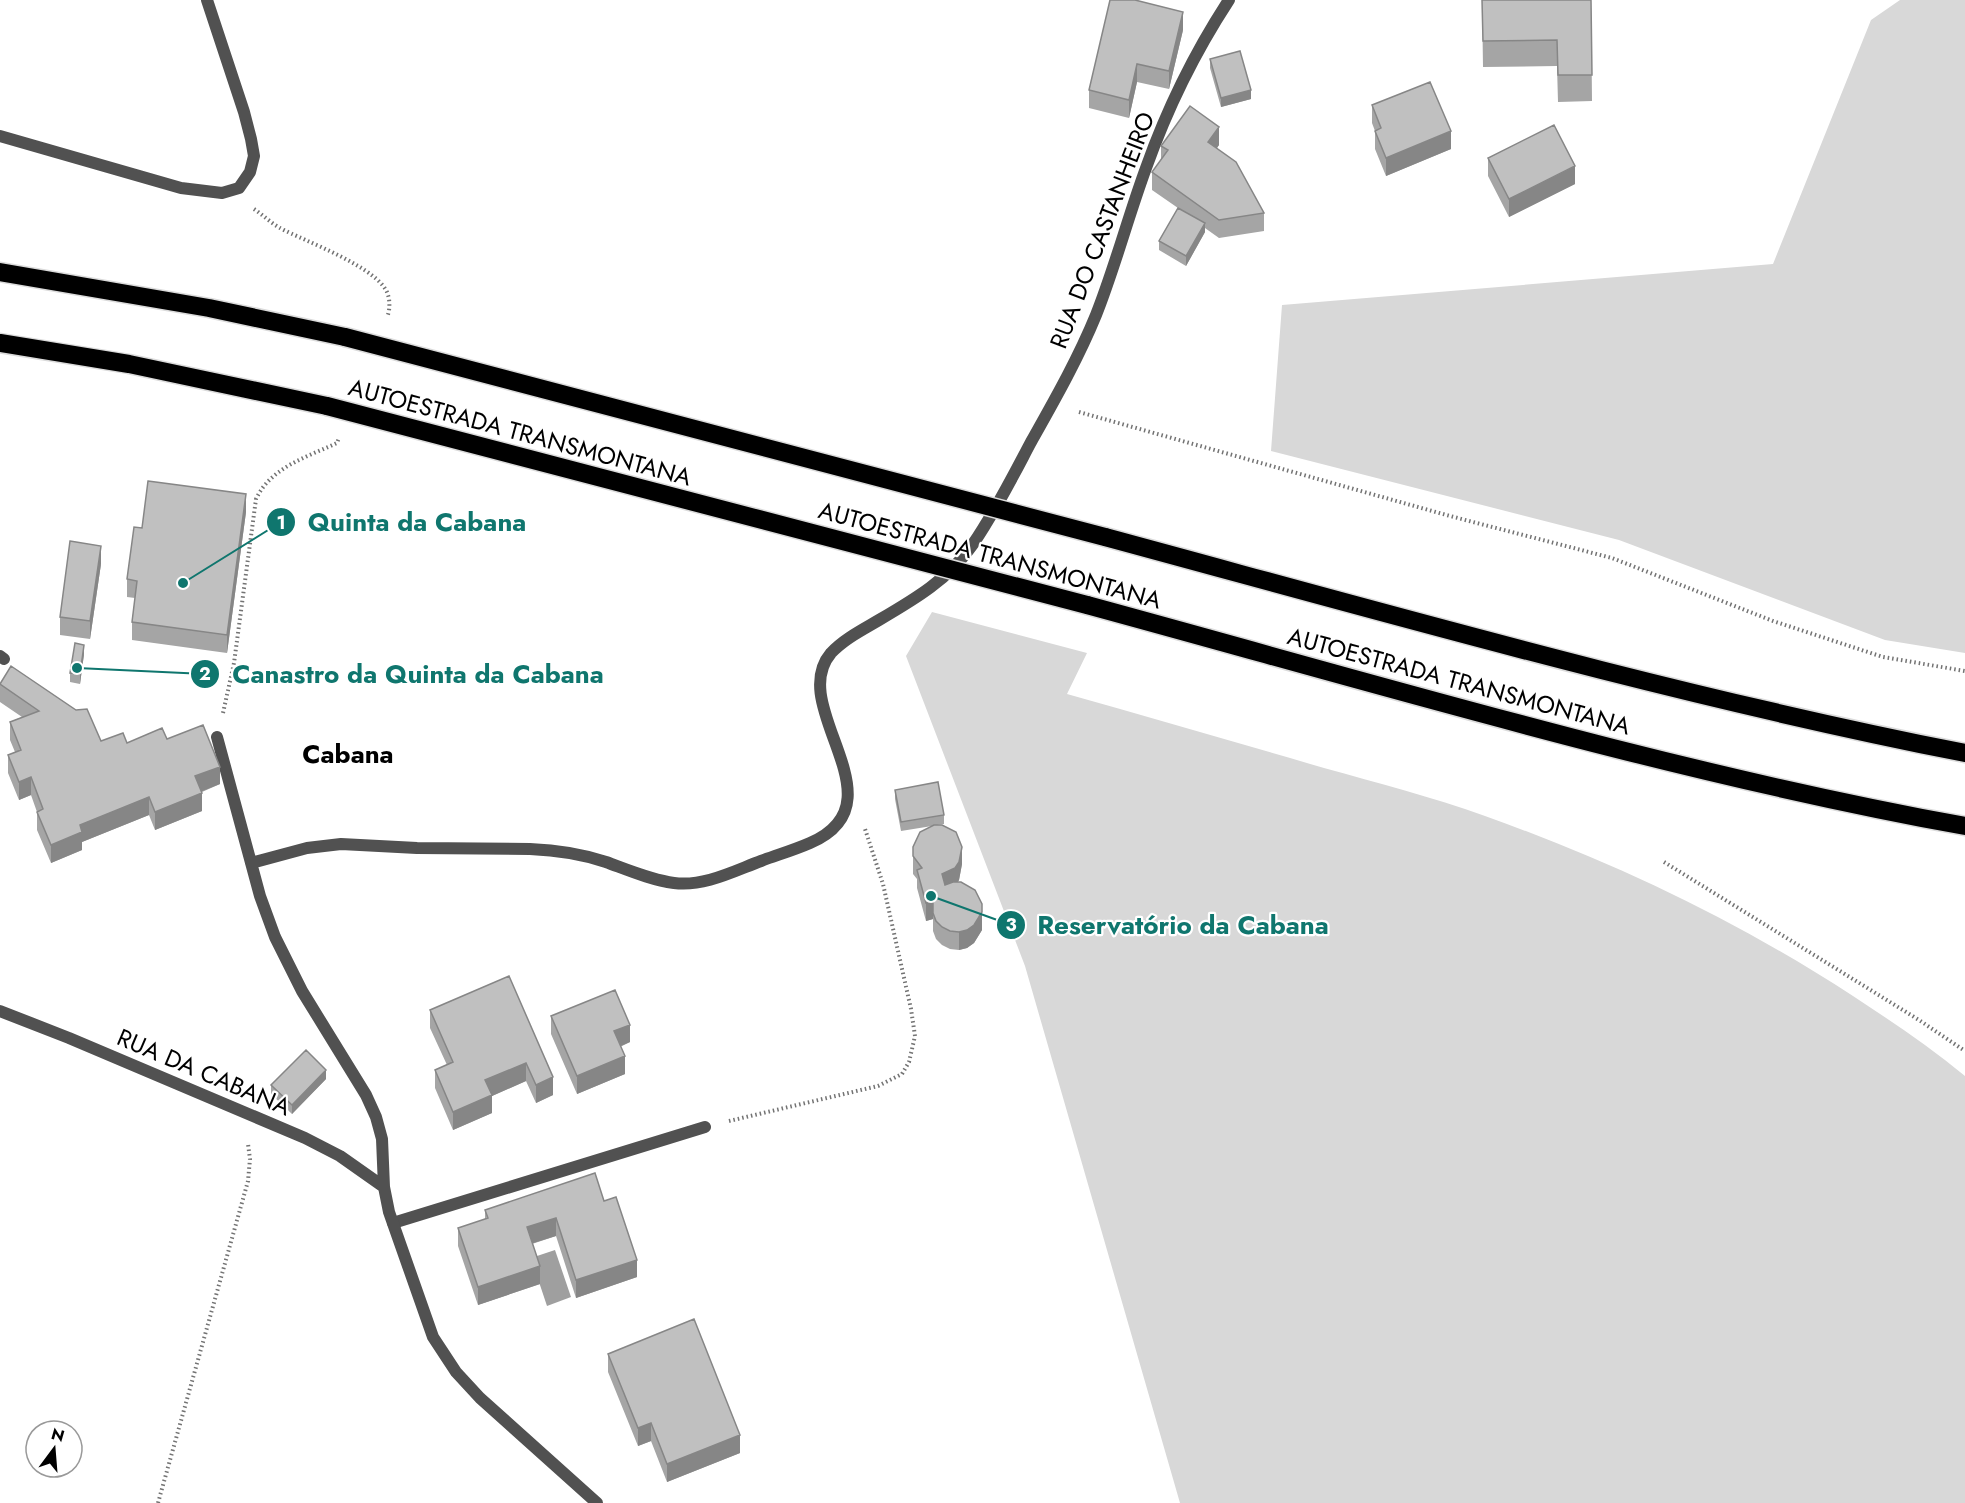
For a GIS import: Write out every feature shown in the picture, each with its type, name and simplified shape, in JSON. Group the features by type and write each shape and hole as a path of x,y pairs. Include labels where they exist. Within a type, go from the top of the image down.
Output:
{"highway":[{"name":"AUTOESTRADA TRANSMONTANA","path":"0,272 209,308 345,337 1554,658 1727,702 1965,753"},
{"name":"AUTOESTRADA TRANSMONTANA","path":"0,343 129,364 327,406 1088,605 1614,747 1786,788 1965,826"}],"street":[{"path":"0,136 181,188 222,193 239,188 250,172 254,156 244,112 207,0"},
{"name":"RUA DO CASTANHEIRO","path":"251,863 307,848 341,844 417,848 530,849 585,856 666,882 689,884 726,874 806,845 829,833 840,821 846,806 847,790 845,775 821,692 820,674 824,664 846,640 919,597 954,568 983,528 1052,405 1096,315 1156,142 1196,55 1229,0"},
{"path":"217,737 260,896 284,956 302,991 372,1107 382,1139 384,1187 389,1212 425,1318 444,1356 456,1372 489,1407 597,1503"},
{"name":"RUA DA CABANA","path":"0,1011 305,1138 340,1156 384,1187"},
{"path":"393,1223 705,1128"}],"path":[{"path":"239,188 253,208 279,228 341,255 376,279 388,293 389,312 386,321"},
{"path":"1052,405 1450,516 1612,558 1773,621 1883,657 1965,671"},
{"path":"217,737 234,663 256,499 269,478 280,470 337,442 341,432"},
{"path":"705,1128 878,1086 902,1074 909,1062 915,1036 911,1009 883,884 862,820"},
{"path":"1664,862 1965,1051"},
{"path":"158,1503 250,1170 246,1136 241,1126 220,1101"}],"shaded area":[{"path":"1900,0 1965,0 1965,653 1885,640 1619,540 1271,451 1282,305 1773,264 1871,20"},
{"path":"932,612 1087,653 1067,694 1405,790 1485,816 1628,873 1720,918 1809,969 1896,1025 1965,1076 1965,1503 1180,1503 1025,966 906,656"},
{"path":"555,1250 571,1297 547,1306 531,1258"}],"building":[{"path":"1110,0 1135,0 1183,12 1169,71 1137,64 1129,100 1089,90"},
{"path":"1482,0 1591,0 1592,75 1558,75 1557,40 1483,41"},
{"path":"1240,51 1251,90 1221,98 1210,59"},
{"path":"1430,82 1451,131 1386,158 1375,131 1381,128 1372,105"},
{"path":"1190,106 1219,127 1208,142 1236,162 1264,213 1219,220 1152,172 1168,150 1161,146"},
{"path":"1554,125 1575,166 1509,199 1488,158"},
{"path":"1178,208 1205,223 1186,256 1159,241"},
{"path":"148,481 246,494 227,635 132,622 137,581 127,579 134,527 142,528"},
{"path":"70,541 101,546 90,621 60,617"},
{"path":"75,643 84,645 80,674 70,673"},
{"path":"11,666 76,710 87,709 101,741 123,733 127,743 162,728 167,739 203,725 220,767 195,776 202,793 155,812 149,797 80,825 82,832 51,845 37,812 43,809 31,777 19,782 8,755 21,750 10,722 39,711 0,684"},
{"path":"938,782 944,815 901,822 895,790"},
{"path":"934,825 942,825 956,832 962,847 959,862 955,868 942,874 945,885 961,882 975,890 982,904 982,912 974,925 967,930 950,931 942,927 936,921 933,913 933,901 926,903 917,870 922,868 913,856 913,847 920,832"},
{"path":"509,976 553,1077 536,1085 526,1063 485,1080 492,1095 453,1112 435,1070 453,1062 430,1010"},
{"path":"615,990 630,1025 614,1031 625,1056 577,1076 551,1016"},
{"path":"306,1050 326,1070 292,1105 271,1085"},
{"path":"595,1173 604,1201 616,1197 637,1260 576,1280 556,1218 527,1227 540,1266 478,1287 458,1228 488,1218 485,1210"},
{"path":"694,1319 740,1435 667,1464 651,1423 638,1428 608,1354"}],"place":[{"name":"Quinta da Cabana","path":"183,583"},
{"name":"Canastro da Quinta da Cabana","path":"77,668"},
{"name":"Reservatório da Cabana","path":"931,896"}],"district":[{"name":"Cabana","path":"348,754"}]}
